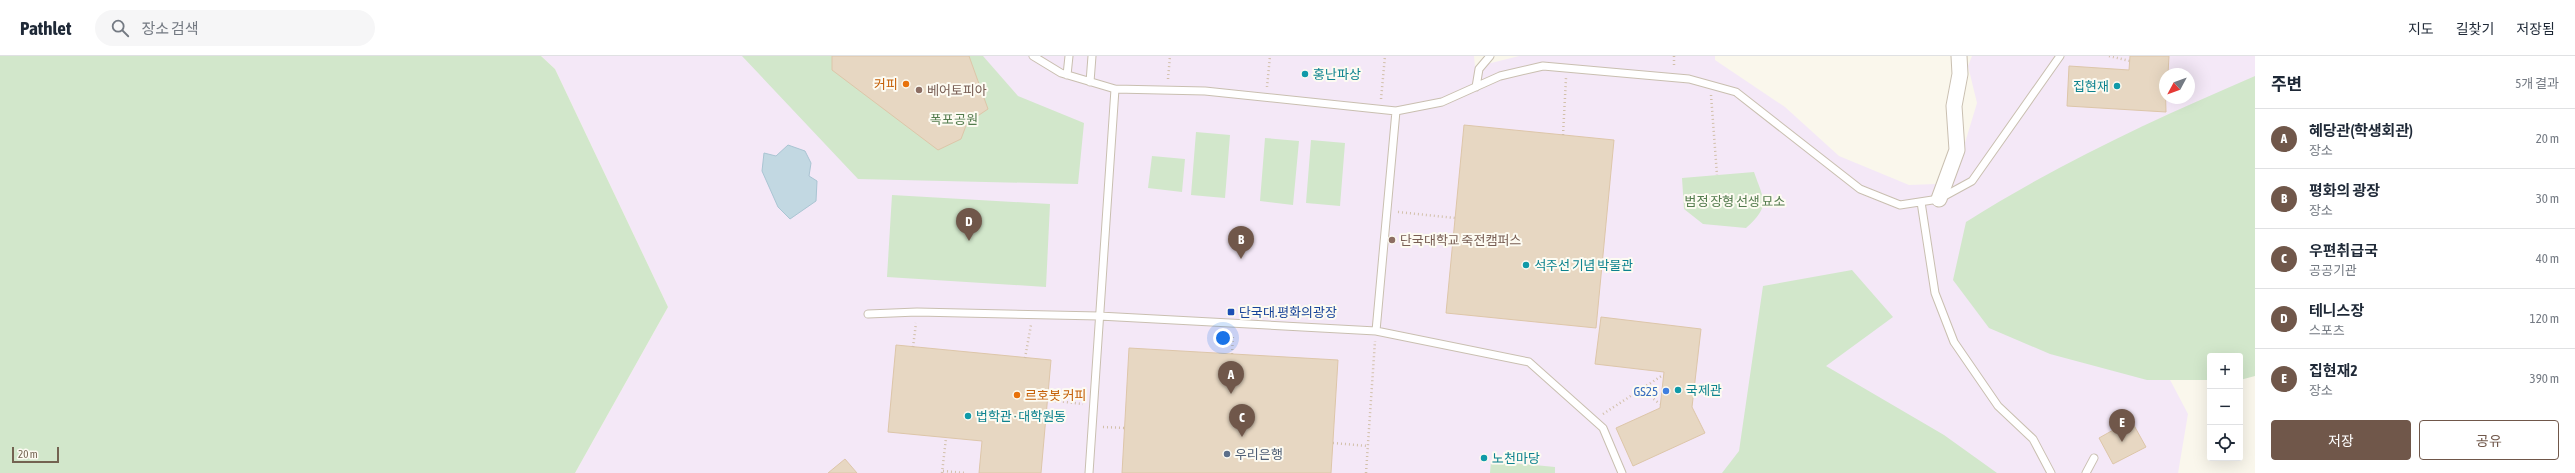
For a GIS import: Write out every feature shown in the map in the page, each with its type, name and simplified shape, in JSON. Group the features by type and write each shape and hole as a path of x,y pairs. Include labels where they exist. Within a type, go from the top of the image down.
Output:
{"street":[{"path":"1939,199 1957,150 1954,106 1960,74 1959,56"}],"lane":[{"path":"1033,56 1067,75 1115,89 1205,91 1396,111 1442,102 1500,76 1543,66 1689,79 1736,92 1860,189 1900,205 1939,199 1972,181 2060,56"},
{"path":"1067,75 1069,56"},
{"path":"1090,82 1092,56"},
{"path":"1476,87 1479,69 1490,56"},
{"path":"1089,473 1115,89"},
{"path":"1376,331 1396,111"},
{"path":"1921,202 1935,294 1954,342 1998,406 2033,439 2052,473"},
{"path":"868,314 917,312 1099,316 1376,331 1529,362 1603,428 1622,473"},
{"path":"2086,473 2094,458"}],"path":[{"path":"1167,90 1170,56"},
{"path":"1266,98 1270,56"},
{"path":"1380,110 1385,56"},
{"path":"2109,56 2130,61"},
{"path":"1563,135 1567,68"},
{"path":"1710,85 1717,175"},
{"path":"1386,211 1455,218"},
{"path":"913,347 917,312"},
{"path":"1025,358 1032,314"},
{"path":"1232,354 1234,323"},
{"path":"1366,473 1376,331"},
{"path":"1594,420 1663,375"},
{"path":"1641,389 1660,404"},
{"path":"1047,400 1093,405"},
{"path":"1092,426 1125,428"},
{"path":"946,438 942,472 966,473"},
{"path":"1333,443 1368,446"}],"shaded area":[{"name":"단국대학교 죽전캠퍼스","path":"541,56 1474,56 1475,67 1519,56 1715,56 1715,60 1785,107 1839,156 1909,185 1936,184 1961,156 1977,103 1968,66 1972,56 2255,56 2255,108 2125,294 2188,414 2178,473 575,473 668,307 555,69"}],"green space":[{"path":"0,56 541,56 555,69 668,307 575,473 0,473"},
{"name":"폭포공원","path":"742,56 983,56 1018,96 1084,123 1078,184 858,179"},
{"path":"2255,76 2255,376 2243,379 2243,353 2207,353 2207,380 2147,380 2050,354 1989,328 1953,280 1966,222 2036,180 2072,161"},
{"path":"1196,132 1230,135 1225,198 1191,195"},
{"path":"1265,138 1299,141 1293,205 1260,201"},
{"path":"1311,140 1345,143 1340,206 1306,203"},
{"path":"1152,156 1185,159 1182,192 1148,188"},
{"name":"범정 장형 선생 묘소","path":"1754,172 1763,202 1759,214 1746,228 1703,224 1684,209 1682,178"},
{"path":"892,195 1050,204 1046,287 887,277"},
{"path":"1852,270 1893,317 1826,366 1944,435 1997,473 1722,473 1739,451 1763,286"},
{"path":"1491,461 1555,467 1555,473 1490,473"}],"water":[{"path":"788,145 805,151 811,163 809,176 817,181 816,201 790,219 778,207 762,171 764,153 776,156"}],"building":[{"name":"베어토피아","path":"832,56 969,56 988,109 967,123 961,139 938,150 832,70"},
{"name":"집현재","path":"2130,56 2169,56 2168,68 2159,68 2159,104 2166,104 2166,112 2067,106 2069,66 2129,70"},
{"name":"석주선 기념 박물관","path":"1464,125 1614,140 1596,328 1446,313"},
{"name":"국제관","path":"1601,317 1701,329 1692,407 1705,433 1633,466 1616,428 1660,408 1664,372 1595,364"},
{"name":"법학관 · 대학원동","path":"896,345 1051,360 1041,473 979,473 982,441 888,432"},
{"path":"1129,348 1338,360 1331,473 1122,473"},
{"path":"2131,420 2146,447 2113,464 2099,438"},
{"path":"845,459 857,473 828,473"}],"place":[{"name":"홍난파상","path":"1305,74"},
{"name":"커피","path":"906,84"},
{"name":"집현재","path":"2117,86"},
{"name":"베어토피아","path":"919,90"},
{"name":"단국대학교 죽전캠퍼스","path":"1392,240"},
{"name":"테니스장","path":"969,241"},
{"name":"평화의 광장","path":"1241,259"},
{"name":"석주선 기념 박물관","path":"1526,265"},
{"name":"단국대.평화의광장","path":"1231,312"},
{"name":"국제관","path":"1678,390"},
{"name":"GS25","path":"1666,391"},
{"name":"혜당관(학생회관)","path":"1231,394"},
{"name":"르호봇 커피","path":"1017,395"},
{"name":"법학관 · 대학원동","path":"968,416"},
{"name":"우편취급국","path":"1242,437"},
{"name":"집현재2","path":"2122,442"},
{"name":"우리은행","path":"1227,454"},
{"name":"노천마당","path":"1484,458"}]}
